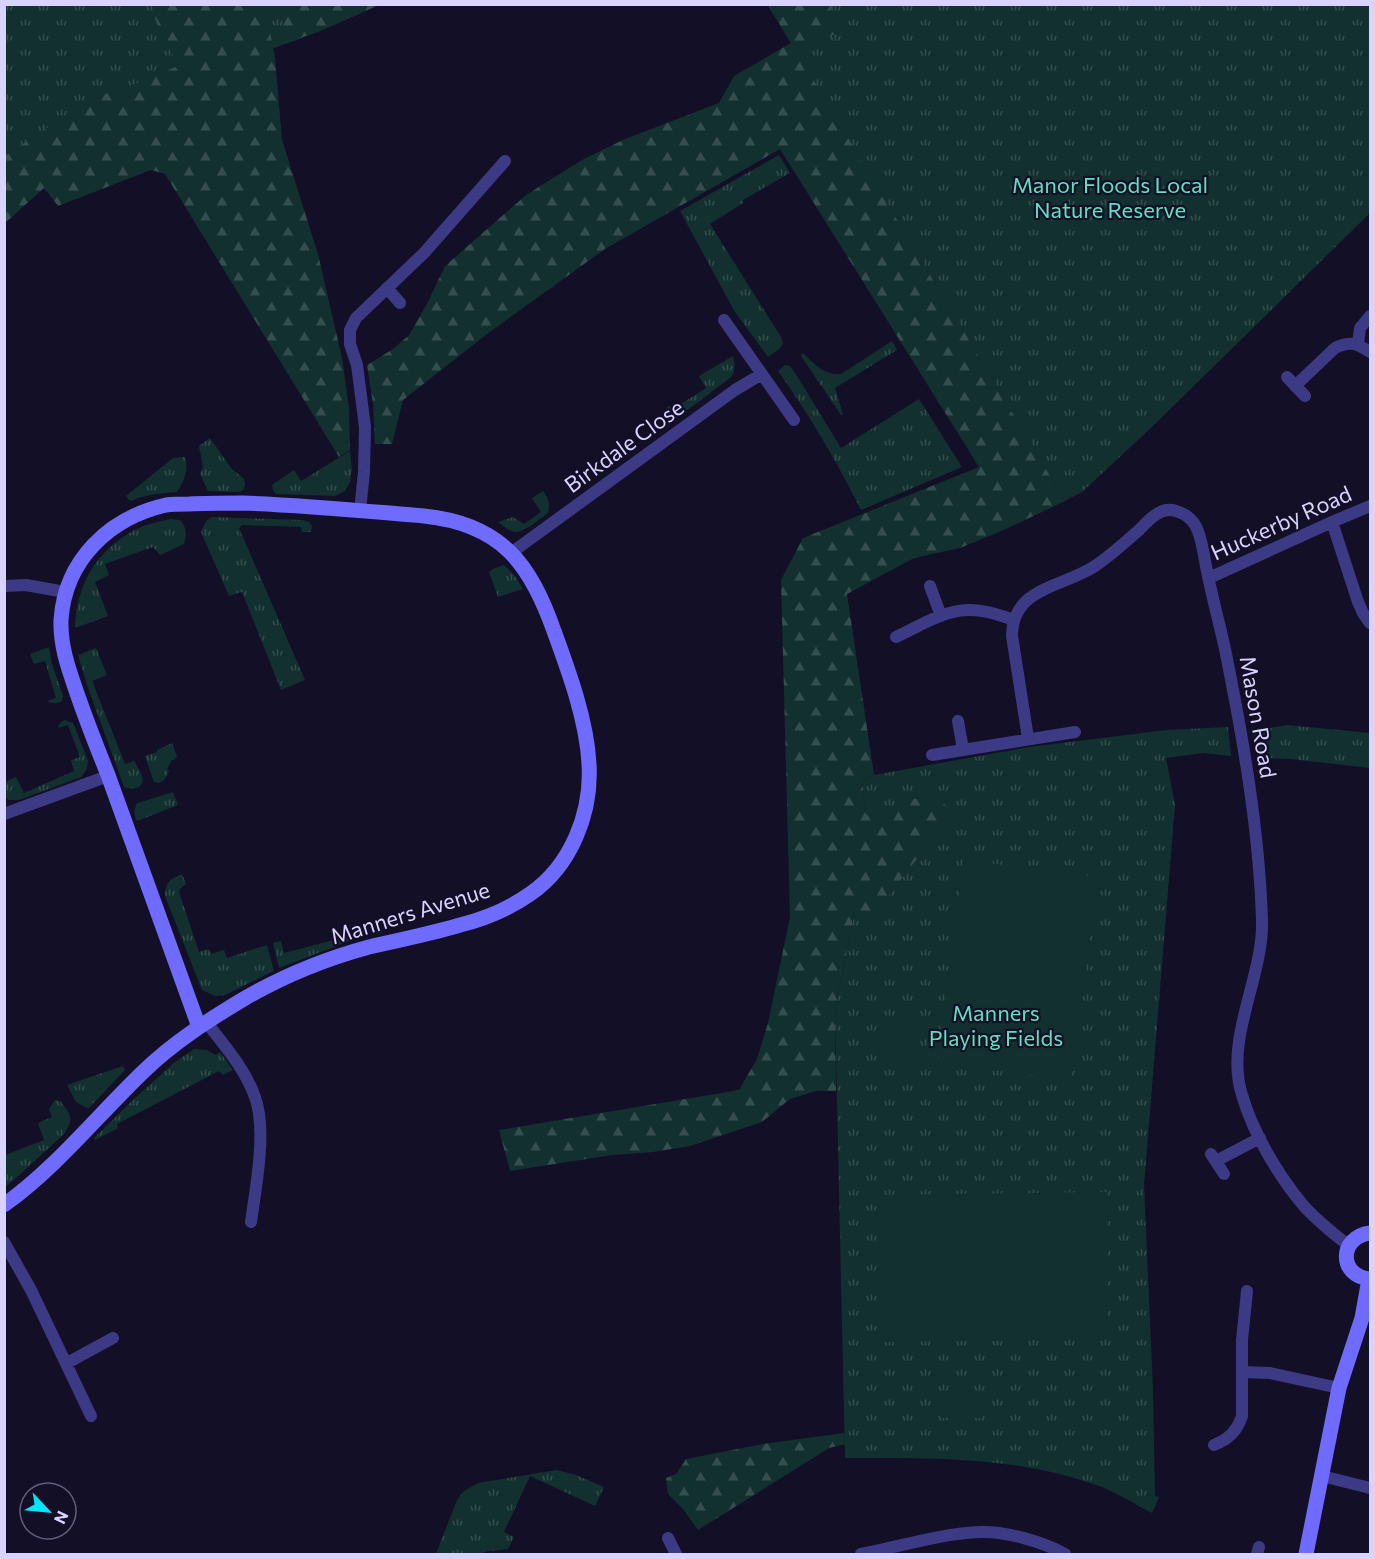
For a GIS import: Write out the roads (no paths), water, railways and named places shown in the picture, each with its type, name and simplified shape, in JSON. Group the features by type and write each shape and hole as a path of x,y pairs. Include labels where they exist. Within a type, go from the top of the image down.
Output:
{"street":[{"path":"360,511 364,472 364,427 357,365 350,344 350,330 356,318 424,253 505,161"},
{"path":"387,288 400,303"},
{"path":"1358,344 1360,328 1371,316"},
{"path":"724,320 794,420"},
{"path":"1305,396 1291,382 1335,348 1342,344 1354,343 1371,352"},
{"name":"Birkdale Close","path":"511,553 735,390 762,374"},
{"name":"Manners Avenue","path":"4,1205 51,1165 172,1047 203,1025 244,999 332,959 366,948 461,925 489,915 530,894 559,866 578,834 590,783 589,764 578,704 546,606 530,576 511,553 486,533 460,522 443,518 360,511 225,503 167,505 129,517 104,534 78,565 65,592 61,618 63,653 91,733 203,1025 232,1056 255,1098 261,1139 251,1222"},
{"name":"Huckerby Road","path":"1209,578 1371,506"},
{"name":"Mason Road","path":"1014,620 1021,607 1038,592 1092,568 1156,514 1163,511 1176,511 1190,517 1194,522 1201,536 1228,665 1256,837 1262,924 1259,952 1238,1048 1241,1093 1260,1138 1287,1184 1326,1228 1349,1246"},
{"path":"1332,522 1358,602 1371,623"},
{"path":"4,586 26,585 65,592"},
{"path":"930,586 941,616"},
{"path":"896,637 941,616 968,610 1014,620 1012,636 1028,738"},
{"path":"958,721 963,749"},
{"path":"932,755 1075,732"},
{"path":"4,814 108,776"},
{"path":"1224,1174 1214,1157 1260,1138"},
{"path":"1306,1554 1339,1388 1362,1318 1370,1279 1360,1278 1352,1272 1346,1255 1354,1239 1362,1234 1371,1233"},
{"path":"4,1242 31,1290 91,1416"},
{"path":"1214,1445 1232,1434 1242,1416 1242,1340 1247,1291"},
{"path":"67,1363 113,1338"},
{"path":"1242,1372 1270,1372 1339,1388"},
{"path":"1322,1476 1371,1488"},
{"path":"861,1554 953,1535 981,1532 1028,1539 1065,1554"},
{"path":"668,1538 676,1554"}],"park label":[{"name":"Manor Floods Local Nature Reserve","path":"1110,198"},
{"name":"Manners Playing Fields","path":"996,1026"}]}
